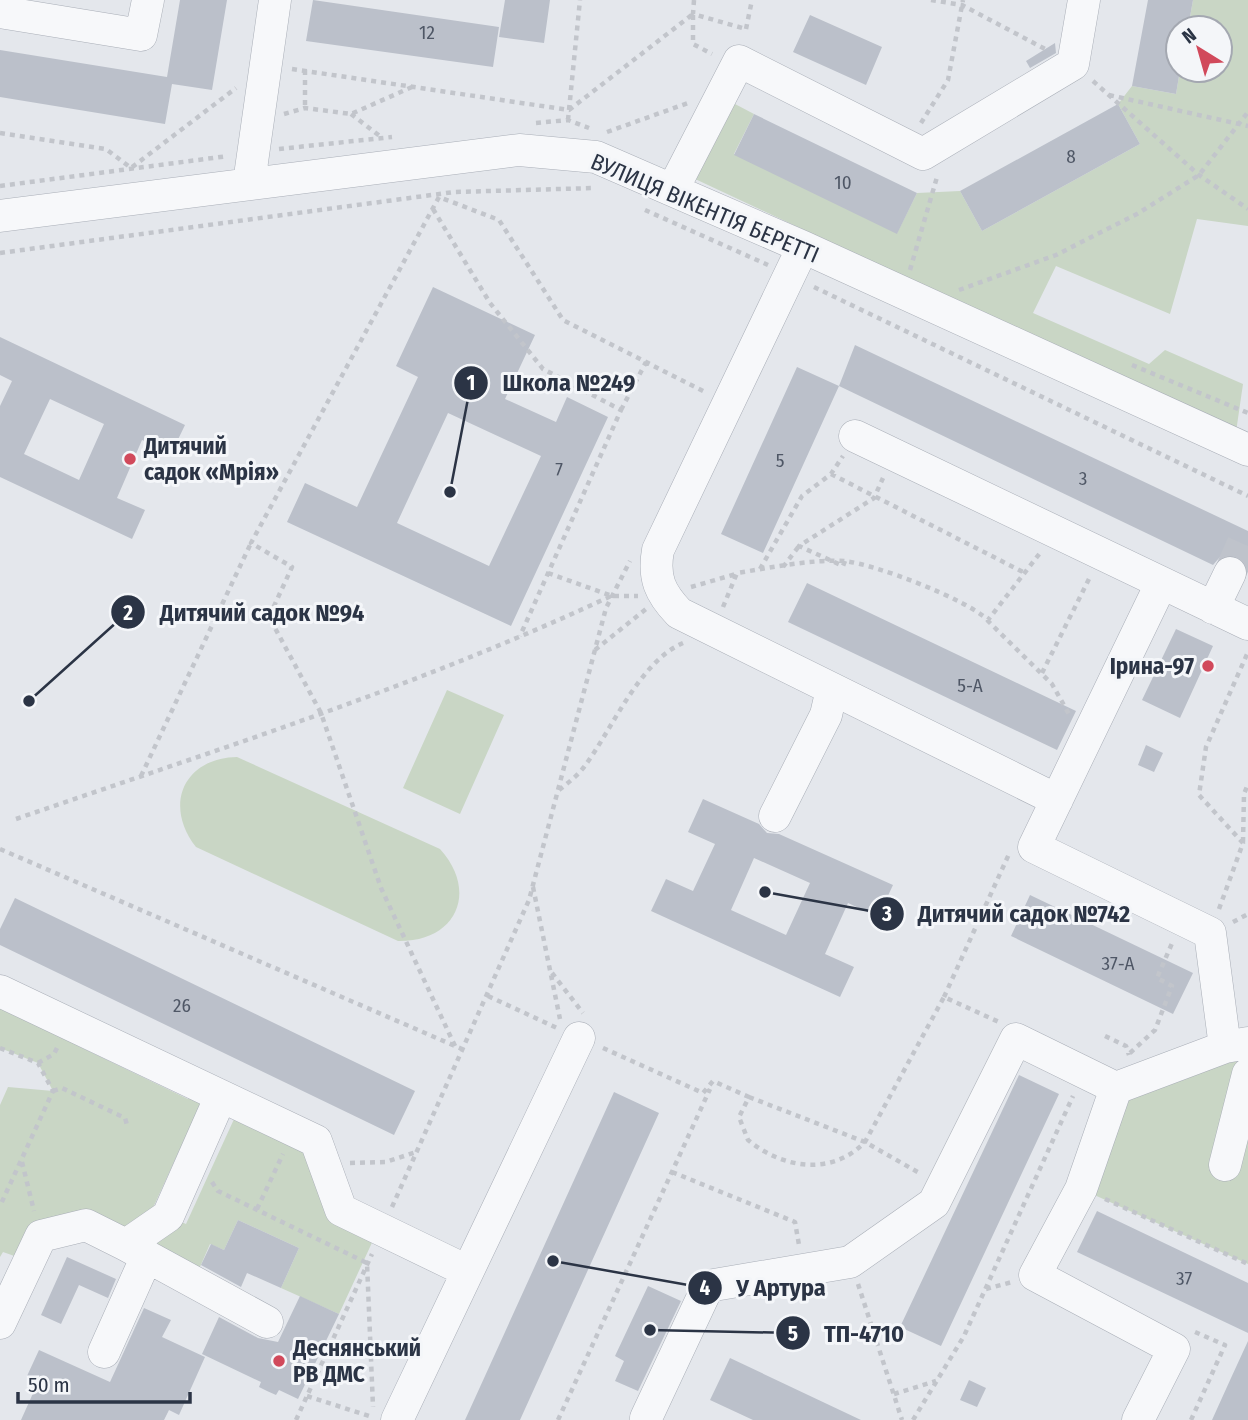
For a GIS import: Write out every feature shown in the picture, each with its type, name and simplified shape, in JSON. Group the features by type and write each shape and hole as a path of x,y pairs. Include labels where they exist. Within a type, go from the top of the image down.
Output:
{"street":[{"path":"0,12 141,35 148,0"},
{"path":"251,167 275,0"},
{"path":"673,189 733,73 923,154 1073,64 1083,0"},
{"name":"ВУЛИЦЯ ВІКЕНТІЯ БЕРЕТТІ","path":"0,216 251,167 519,150 596,158 803,247 1248,450"},
{"path":"803,247 658,551 654,572 662,596 679,613 1057,800"},
{"path":"855,436 1248,624"},
{"path":"1213,608 1230,573"},
{"path":"645,1419 708,1286 850,1262 934,1203 1016,1039 1084,1073 1120,1076 1236,1045 1196,926 1034,847 1161,584"},
{"path":"775,816 826,715 832,689"},
{"path":"0,991 316,1141 341,1210 377,1242 467,1271"},
{"path":"380,1419 467,1271 579,1038"},
{"path":"1225,1166 1248,1074"},
{"path":"1120,1076 1081,1188 1035,1275 1174,1349 1138,1420"},
{"path":"104,1352 137,1251 168,1216 221,1096"},
{"path":"0,1323 41,1236 86,1225 267,1322"}],"path":[{"path":"568,120 580,0"},
{"path":"694,0 693,44 733,73"},
{"path":"614,138 603,133 733,73 752,0"},
{"path":"932,0 962,3 1073,64 1199,175 1248,209"},
{"path":"907,146 948,80 962,3"},
{"path":"131,168 265,65 569,110 693,15"},
{"path":"693,15 746,29"},
{"path":"304,71 305,108"},
{"path":"351,114 414,87"},
{"path":"1108,95 1248,126"},
{"path":"271,118 305,108 351,114 382,138"},
{"path":"968,297 955,292 1056,255 1137,214 1199,175 1248,112"},
{"path":"526,124 568,120 591,129"},
{"path":"0,133 106,149 131,168"},
{"path":"0,186 131,168 251,167 394,136"},
{"path":"910,271 948,139"},
{"path":"0,253 454,192 592,187 604,192"},
{"path":"141,776 251,542 439,197 499,219 563,320 712,396"},
{"path":"641,208 789,275 1248,496"},
{"path":"432,209 491,303 543,369 621,410"},
{"path":"898,265 919,275"},
{"path":"1121,360 1248,413"},
{"path":"520,637 621,410 646,362"},
{"path":"760,570 802,496 831,474 855,436"},
{"path":"783,567 799,545 874,498 894,455"},
{"path":"831,474 1025,573"},
{"path":"595,651 662,596 737,573 845,561 911,580 988,620 1055,533"},
{"path":"251,542 292,568 269,617 321,713 381,888 455,1046"},
{"path":"799,545 843,566 845,561"},
{"path":"1042,673 1102,555"},
{"path":"296,1420 488,996 532,887 595,651 612,596 631,558"},
{"path":"548,573 612,596"},
{"path":"559,790 582,770 635,688 658,660 678,645 714,630 737,573"},
{"path":"16,819 321,713 520,637 612,596"},
{"path":"984,617 1052,684 1084,743"},
{"path":"1243,843 1199,795 1206,747 1248,652"},
{"path":"1120,1076 1130,1052 1156,1030 1172,986 1157,978 1196,926 1243,843 1244,794 1248,784"},
{"path":"0,849 462,1049"},
{"path":"749,1097 739,1117 745,1136 754,1145 794,1164 808,1166 829,1163 856,1152 865,1142 944,997 1010,851"},
{"path":"488,996 562,1030 532,887"},
{"path":"944,997 1006,1025"},
{"path":"1105,1036 1126,1046 1130,1052"},
{"path":"579,1038 703,1093 713,1082"},
{"path":"0,1048 38,1063 53,1091"},
{"path":"913,1420 964,1336 1084,1073"},
{"path":"713,1082 865,1142 943,1187"},
{"path":"558,1420 713,1082"},
{"path":"0,1206 53,1091 62,1088 125,1118 127,1125"},
{"path":"257,1209 293,1131"},
{"path":"325,1165 386,1162 417,1152"},
{"path":"21,1161 41,1236"},
{"path":"671,1172 795,1222 804,1269"},
{"path":"1081,1188 1248,1264"},
{"path":"218,1191 368,1263"},
{"path":"850,1262 902,1420"},
{"path":"307,1396 380,1419 368,1263"},
{"path":"894,1395 937,1381"}],"green space":[{"path":"1193,0 1248,0 1248,226 1197,219 1170,314 1056,266 1033,313 1149,364 1165,350 1243,384 1236,432 693,178 735,104 754,114 734,154 897,233 917,193 960,191 982,231 1140,144 1118,104 1132,86 1176,94 1178,84 1234,84 1234,14 1190,14"},
{"path":"447,690 504,715 460,814 403,788"},
{"path":"237,757 440,849 452,865 458,882 459,897 455,912 447,924 435,933 418,939 398,941 196,847 186,831 181,815 180,800 184,787 192,775 204,766 219,759"},
{"path":"0,997 84,1034 78,1046 188,1099 195,1086 201,1103 152,1210 125,1235 86,1215 23,1259 3,1252 0,1257 0,1105 8,1087 53,1091 38,1063 0,1048"},
{"path":"1248,1054 1248,1264 1081,1189 1116,1088"},
{"path":"235,1117 291,1135 376,1234 339,1314 281,1288 299,1248 238,1220 224,1250 210,1244 196,1276 143,1244 172,1218 186,1224"}],"building":[{"path":"180,0 227,0 212,90 172,84 165,124 0,97 0,50 167,77"},
{"path":"313,0 499,27 493,67 306,41"},
{"path":"505,0 550,0 544,43 499,37"},
{"path":"1148,0 1193,0 1190,14 1164,14 1164,84 1178,84 1176,94 1132,86"},
{"path":"810,15 882,47 866,85 793,52"},
{"path":"1055,43 1056,53 1030,68 1026,61"},
{"path":"1118,104 1140,144 982,231 960,191"},
{"path":"754,114 917,193 897,234 734,155"},
{"path":"433,287 535,335 505,399 556,422 567,397 608,417 511,626 287,522 305,483 357,507 418,377 396,366","holes":["448,413 541,456 489,566 397,523"]},
{"path":"0,337 185,425 171,454 142,440 117,498 145,510 132,539 0,477 0,406 12,381 0,375","holes":["50,399 104,424 79,480 24,454"]},
{"path":"855,345 1248,531 1248,570 1239,557 1229,555 1220,557 1213,565 839,386"},
{"path":"797,367 839,386 763,553 721,534"},
{"path":"807,583 1076,711 1057,750 788,622"},
{"path":"1176,629 1213,646 1180,718 1142,700"},
{"path":"1146,745 1163,753 1154,772 1138,765"},
{"path":"703,799 759,824 767,833 779,834 893,885 878,917 848,903 825,954 854,967 840,997 651,911 666,879 693,891 715,844 688,832","holes":["754,858 810,883 786,935 731,910"]},
{"path":"1030,895 1193,973 1173,1014 1011,936"},
{"path":"15,898 415,1091 394,1135 0,945 0,929"},
{"path":"1019,1075 1059,1094 941,1346 900,1327"},
{"path":"614,1092 659,1113 520,1420 465,1420"},
{"path":"1097,1211 1248,1283 1248,1333 1077,1252"},
{"path":"238,1220 299,1248 281,1288 247,1273 241,1287 201,1265 211,1244 224,1250"},
{"path":"67,1257 116,1279 108,1298 79,1285 61,1324 41,1315"},
{"path":"648,1286 681,1301 638,1391 615,1381 624,1361 615,1356"},
{"path":"300,1296 339,1314 298,1399 279,1390 276,1395 267,1391 259,1387 261,1382 202,1354 219,1317 258,1338 278,1342"},
{"path":"144,1308 171,1320 162,1337 205,1357 179,1415 169,1410 164,1420 21,1420 39,1380 27,1376 39,1350 110,1382"},
{"path":"1248,1341 1248,1420 1212,1420 1231,1378"},
{"path":"730,1358 861,1420 753,1420 710,1400"},
{"path":"969,1380 986,1388 977,1407 960,1400"}],"tunnel":[{"path":"1230,573 1248,532"}],"place":[{"name":"Дитячий садок «Мрія»","path":"130,459"},
{"name":"Школа №249","path":"450,492"},
{"name":"Ірина-97","path":"1208,666"},
{"name":"Дитячий садок №94","path":"29,701"},
{"name":"Дитячий садок №742","path":"765,892"},
{"name":"У Артура","path":"553,1261"},
{"name":"ТП-4710","path":"650,1330"},
{"name":"Деснянський РВ ДМС","path":"279,1361"}]}
